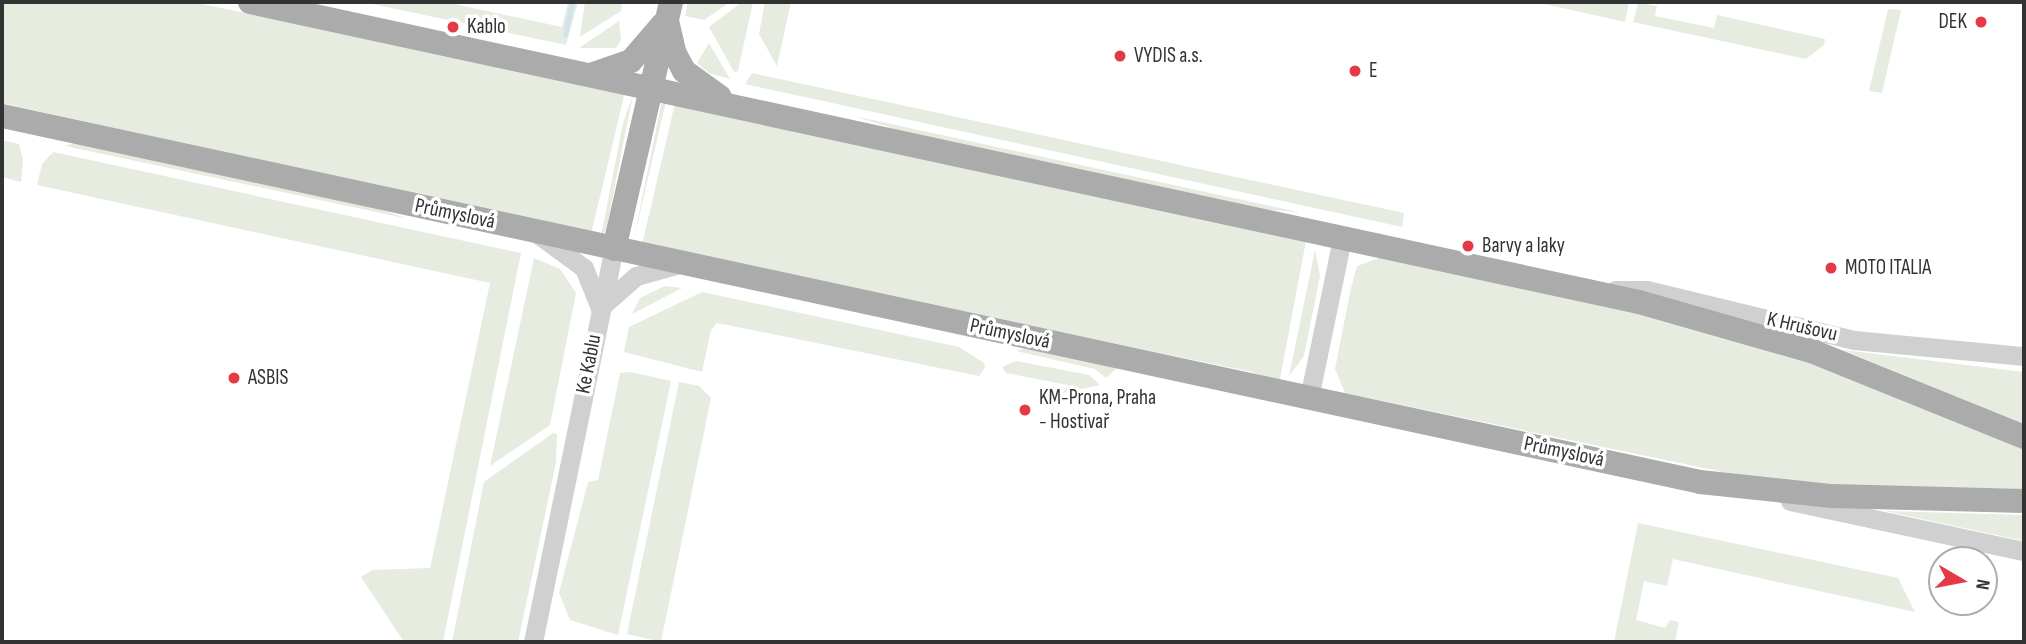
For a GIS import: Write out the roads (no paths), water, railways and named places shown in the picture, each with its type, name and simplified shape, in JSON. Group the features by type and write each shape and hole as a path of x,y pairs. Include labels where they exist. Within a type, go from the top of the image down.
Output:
{"main road":[{"path":"250,2 1581,289 1776,339 2024,437"},
{"path":"588,74 631,61 669,10"},
{"path":"669,10 674,52 684,71 736,106"},
{"name":"Ke Kablu","path":"614,249 669,10"},
{"name":"Průmyslová","path":"2,116 1700,482 1832,496 2024,501"}],"street":[{"path":"532,231 583,268 600,308 643,272 682,264"},
{"path":"1309,398 1342,237"},
{"name":"Ke Kablu","path":"533,642 614,249"},
{"name":"K Hrušovu","path":"1581,289 1647,290 1854,340 2024,356"},
{"path":"1700,482 2024,551"}],"waterway":[{"path":"565,35 572,2"}],"place":[{"name":"DEK","path":"1981,22"},
{"name":"Kablo","path":"453,27"},
{"name":"VYDIS a.s.","path":"1120,56"},
{"name":"E","path":"1355,71"},
{"name":"Barvy a laky","path":"1468,246"},
{"name":"MOTO ITALIA","path":"1831,268"},
{"name":"ASBIS","path":"234,378"},
{"name":"KM-Prona, Praha - Hostivař","path":"1025,410"}]}
